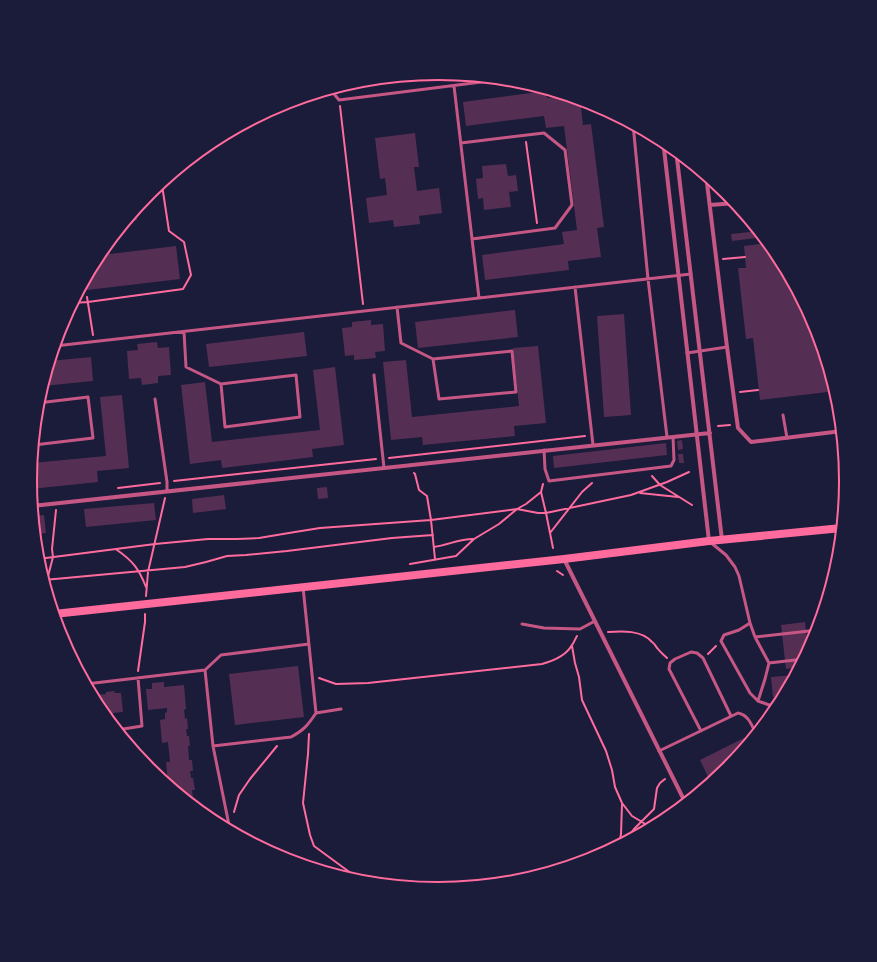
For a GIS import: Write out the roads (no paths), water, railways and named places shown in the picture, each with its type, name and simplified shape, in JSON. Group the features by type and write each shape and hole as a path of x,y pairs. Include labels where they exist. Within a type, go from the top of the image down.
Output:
{"main road":[{"path":"59,613 564,559 709,541 837,528"}],"street":[{"path":"664,148 709,541"},
{"path":"677,158 722,540"},
{"path":"707,183 738,428 751,442 837,432"},
{"path":"710,205 728,204"},
{"path":"38,505 710,433"},
{"path":"564,559 684,799"}],"lane":[{"path":"334,93 339,100 483,82"},
{"path":"454,86 479,298"},
{"path":"634,130 648,279 667,437"},
{"path":"460,143 544,133 565,150 572,206 555,228 472,239"},
{"path":"61,345 691,274"},
{"path":"575,287 593,445"},
{"path":"397,307 402,343 433,359 512,351 516,392 439,399 433,359"},
{"path":"184,332 186,367 221,384 296,375 300,417 225,427 221,384"},
{"path":"688,353 727,347"},
{"path":"374,375 384,468"},
{"path":"39,444 93,438 88,397 45,402"},
{"path":"155,399 167,491"},
{"path":"782,415 787,438"},
{"path":"544,450 549,481 671,466 674,460 673,437"},
{"path":"709,541 726,555 735,567 739,576 750,623 755,637 769,663 766,679 758,701"},
{"path":"213,746 291,738 302,732 316,713 303,587"},
{"path":"522,624 544,628 580,629 594,621"},
{"path":"750,623 739,630 724,635 721,641 750,693 758,701 771,705"},
{"path":"755,637 811,631"},
{"path":"92,683 205,670 221,655 309,644"},
{"path":"701,731 669,669 670,663 675,659 691,652 697,653 702,658 731,716"},
{"path":"769,663 799,660"},
{"path":"205,670 213,746 228,823"},
{"path":"123,729 142,726 138,678"},
{"path":"316,713 341,709"},
{"path":"659,751 738,713 747,717 754,729"}]}
